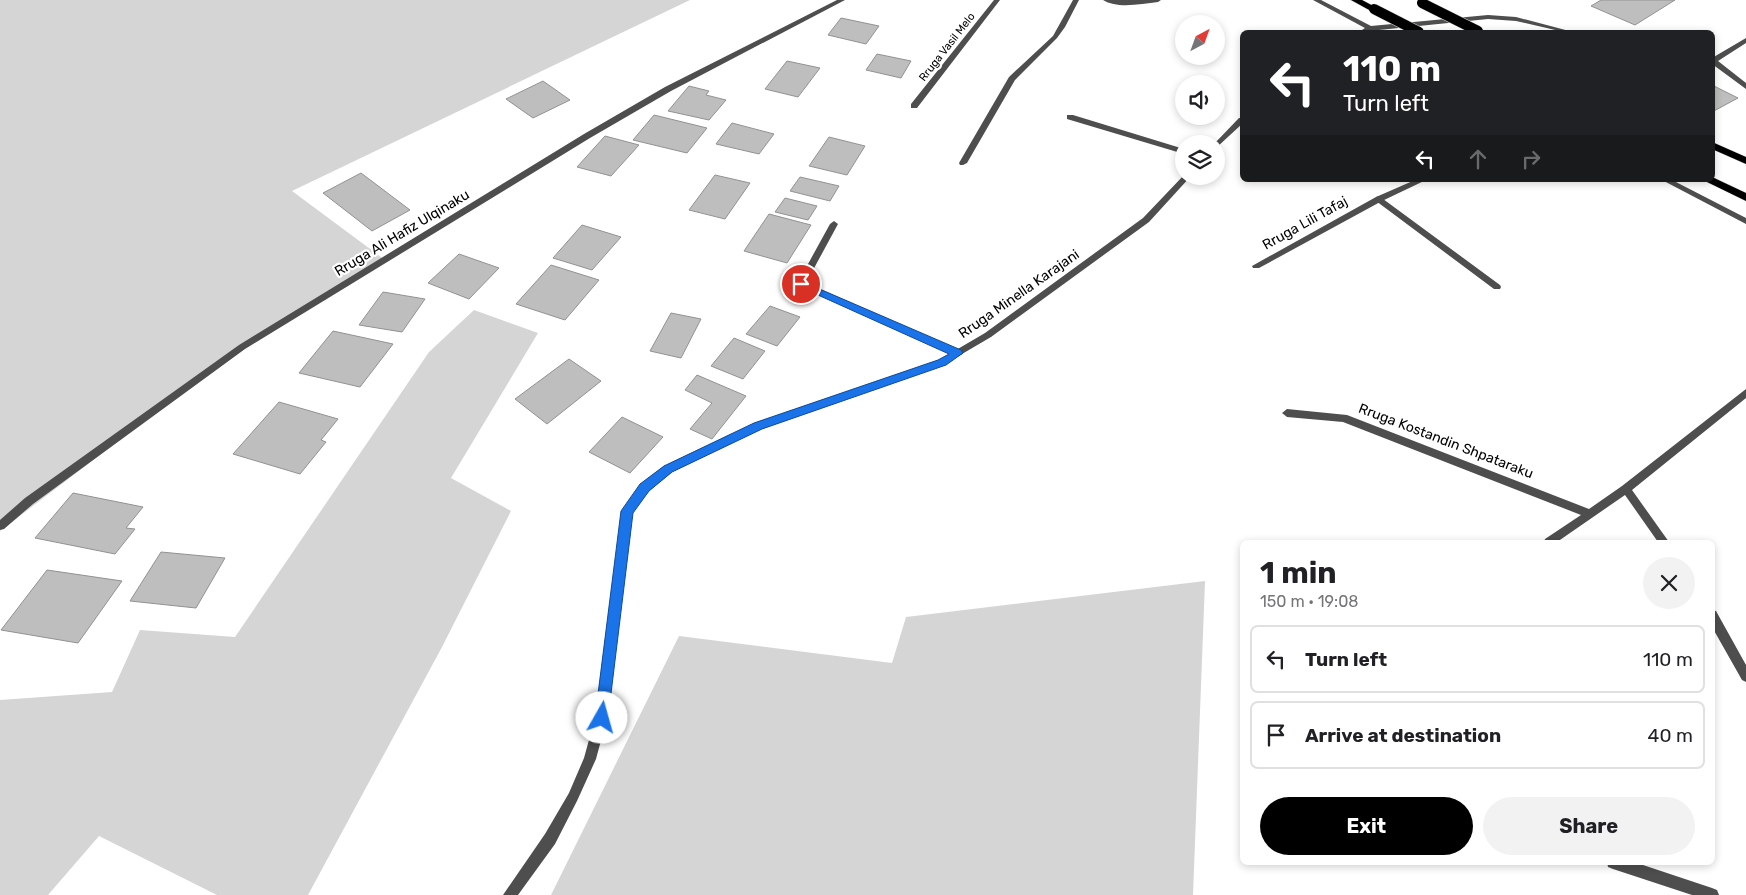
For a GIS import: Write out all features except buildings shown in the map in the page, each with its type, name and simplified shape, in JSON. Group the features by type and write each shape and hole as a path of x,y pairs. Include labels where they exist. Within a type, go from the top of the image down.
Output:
{"highway":[{"path":"1355,0 1415,30"},
{"path":"1419,1 1476,30"},
{"path":"1715,146 1746,161"},
{"path":"1715,182 1746,198"}],"street":[{"name":"Rruga Ali Hafiz Ulqinaku","path":"0,526 29,501 242,347 578,142 668,90 842,0"},
{"name":"Rruga Vasil Melo","path":"914,106 997,0"},
{"path":"963,163 1012,79 1055,37 1076,0"},
{"path":"1106,0 1128,3 1158,0"},
{"path":"1316,0 1374,30"},
{"path":"1366,30 1370,28 1488,17 1516,20 1561,30"},
{"path":"1715,60 1746,40"},
{"path":"1715,63 1746,87"},
{"path":"1070,118 1175,149"},
{"path":"1225,137 1240,122"},
{"name":"Rruga Lili Tafaj","path":"1256,266 1379,199 1417,182"},
{"path":"1670,182 1746,221"},
{"name":"Rruga Minella Karajani","path":"510,895 550,839 573,797 590,759 602,718 627,511 645,488 668,469 758,426 942,362 958,353 988,335 1146,220 1179,185"},
{"path":"1379,199 1497,287"},
{"path":"834,224 801,284 958,353"},
{"path":"1552,540 1626,489 1746,393"},
{"name":"Rruga Kostandin Shpataraku","path":"1287,413 1344,418 1591,514"},
{"path":"1626,489 1663,540"},
{"path":"1715,620 1746,676"},
{"path":"1622,865 1712,895"}],"shaded area":[{"path":"0,0 690,0 292,191 385,260 242,347 0,531"},
{"path":"474,310 538,333 451,478 511,511 442,647 308,895 217,895 99,836 48,895 0,895 0,700 112,692 140,630 235,637 429,352"},
{"path":"1205,581 1193,895 551,895 679,636 892,663 906,617"}],"route":[{"path":"602,718 627,511 645,488 668,469 758,426 942,362 958,353 801,284"}]}
